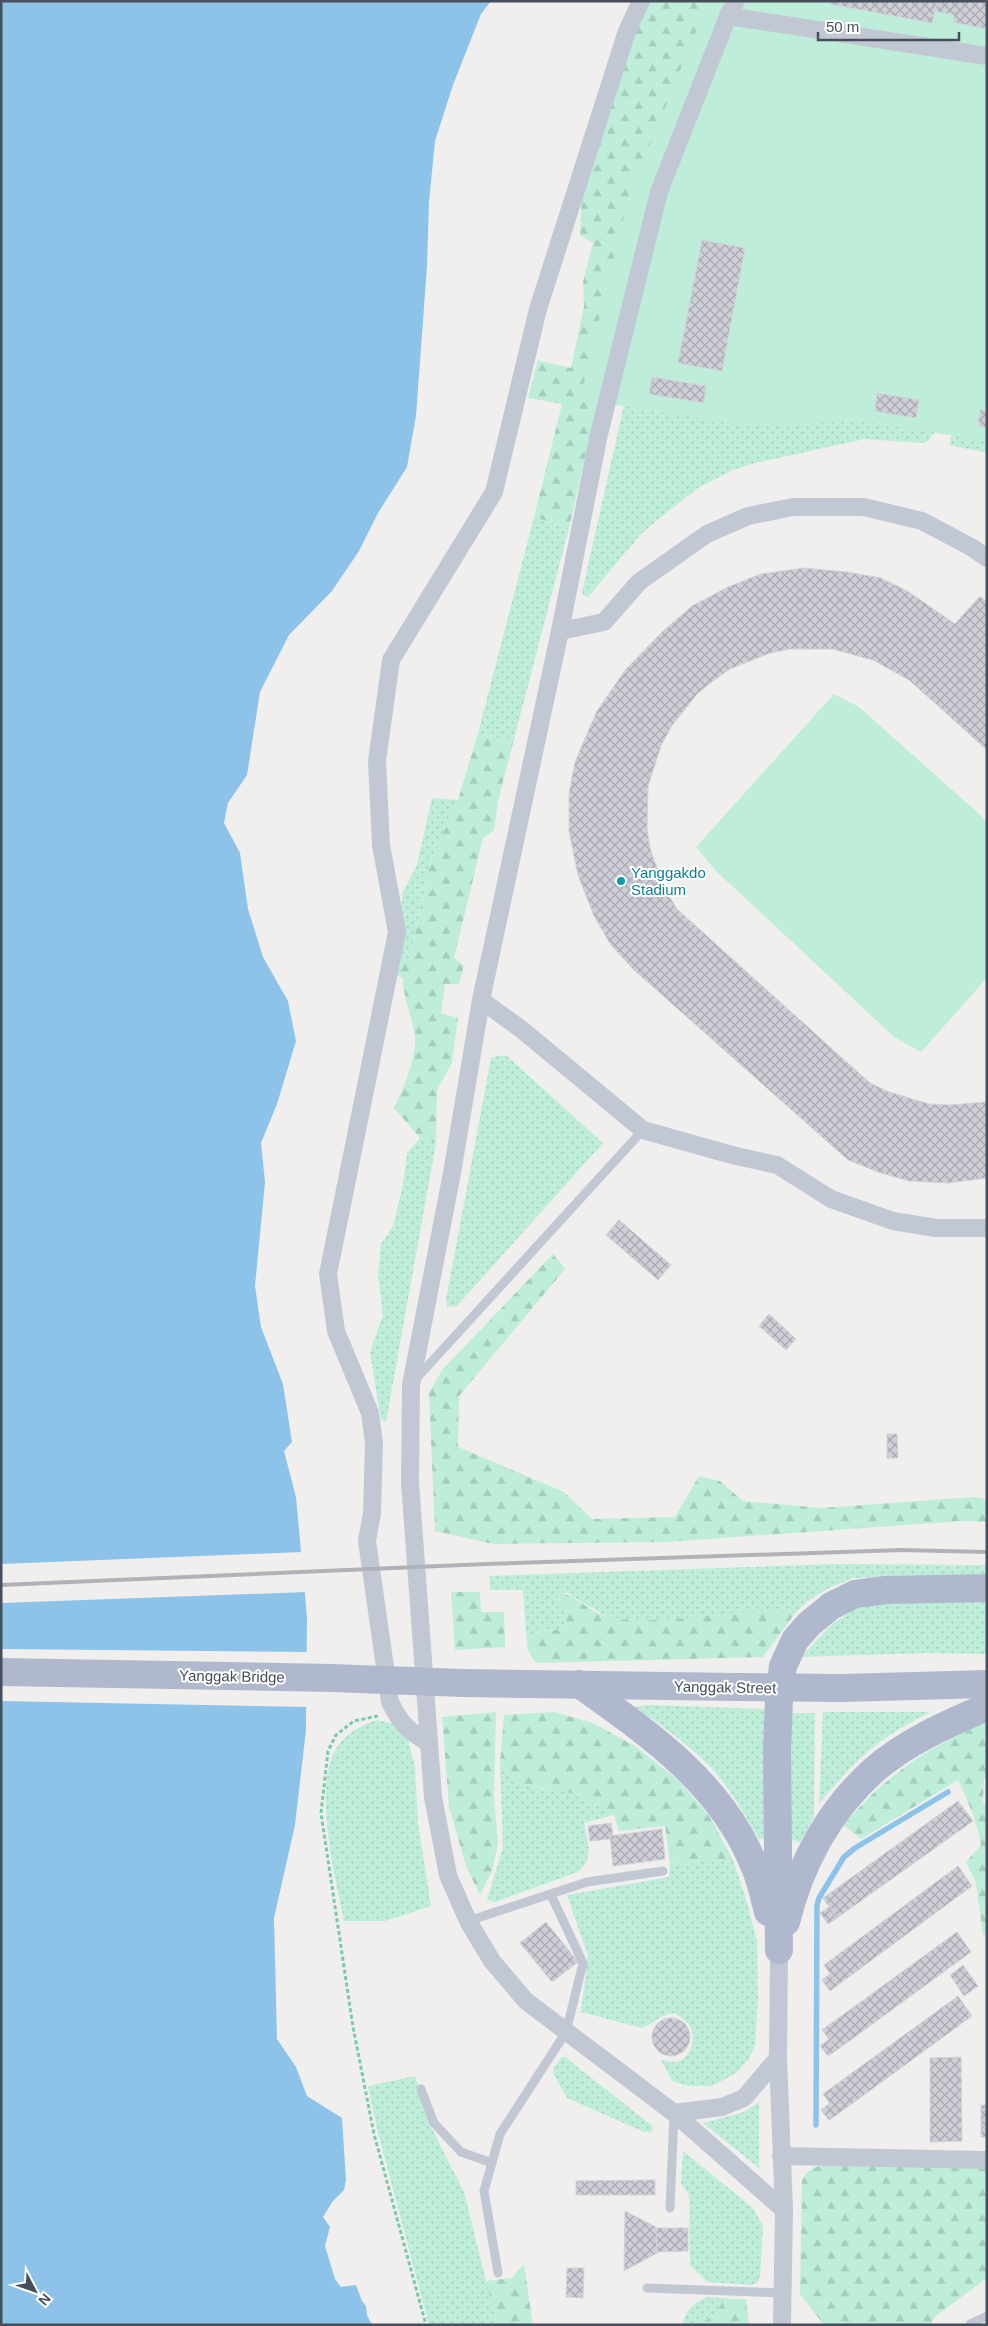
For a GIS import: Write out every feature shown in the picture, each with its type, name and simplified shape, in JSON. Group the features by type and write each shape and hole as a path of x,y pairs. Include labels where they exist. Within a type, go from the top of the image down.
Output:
{"main road":[{"path":"779,1950 777,1770 779,1698 783,1666 795,1640 809,1624 831,1606 855,1594 886,1590 987,1588"},
{"name":"Yanggak Bridge","path":"1,1672 332,1678 463,1683"},
{"name":"Yanggak Street","path":"463,1683 841,1688 987,1684"},
{"path":"579,1684 628,1719 688,1768 718,1802 738,1832 755,1865 779,1950"},
{"path":"779,1950 793,1894 804,1868 812,1850 842,1804 875,1769 912,1744 987,1707"}],"street":[{"path":"429,1743 410,1732 398,1718 390,1702 366,1541 372,1513 374,1443 370,1413 336,1331 328,1274 397,932 381,845 377,761 391,660 494,492 538,309 627,31 641,1"},
{"path":"784,2210 674,2113 526,2001 492,1961 468,1921 448,1875 433,1797 410,1482 411,1385 452,1173 481,1000 560,630 599,434 660,192 732,8 987,56"},
{"path":"560,630 604,622 639,582 706,534 748,516 792,508 864,507 922,521 971,547 987,558"},
{"path":"481,1000 521,1029 643,1130 732,1155 777,1165 832,1199 893,1221 936,1228 987,1228"},
{"path":"779,1950 778,2058 784,2210 782,2325"},
{"path":"674,2113 722,2107 744,2098 778,2058"},
{"path":"781,2156 987,2160"}],"lane":[{"path":"411,1385 643,1130"},
{"path":"468,1921 587,1882 663,1872"},
{"path":"498,2273 484,2190 500,2134 566,2032 583,1962 551,1895"},
{"path":"421,2089 434,2123 461,2152 492,2163"},
{"path":"670,2208 674,2113"},
{"path":"647,2288 782,2293"},
{"path":"970,2324 987,2316"}],"path":[{"path":"398,1718 380,1716 354,1721 336,1735 328,1751 321,1813 353,2027 374,2134 426,2325"}],"green space":[{"path":"645,1 724,1 600,394 569,528 534,517 562,404 528,398 538,360 571,368 584,306 583,282 593,243 580,235 582,192"},
{"path":"708,1 987,1 987,441 861,421 745,426 580,399 628,199"},
{"path":"746,373 936,431 927,442 865,439 755,463 733,470 698,488 641,534 588,597 584,596 582,592 625,401"},
{"path":"955,405 987,428 987,453 950,445"},
{"path":"534,517 569,528 513,743 478,733"},
{"path":"834,694 859,707 987,821 987,978 921,1052 894,1037 715,870 696,847"},
{"path":"478,733 513,743 498,801 494,830 483,838 454,958 464,966 459,984 445,984 441,1013 458,1018 452,1063 437,1090 436,1143 420,1138 394,1108 409,1073 415,1044 412,1021 404,993 403,978 395,974 395,963 410,958 430,863 458,800"},
{"path":"432,798 458,800 430,863 410,958 395,963 403,892 417,865"},
{"path":"507,1056 603,1143 457,1306 447,1307 446,1300 491,1058"},
{"path":"420,1138 436,1143 386,1422 381,1420 370,1352 383,1315 378,1276 381,1244 393,1226 403,1185 407,1153"},
{"path":"553,1254 565,1269 459,1396 458,1447 564,1492 592,1519 675,1517 699,1476 720,1481 743,1501 822,1508 974,1497 987,1499 987,1522 962,1521 667,1542 493,1544 435,1531 429,1393 442,1370"},
{"path":"837,1564 987,1565 987,1574 853,1578 827,1589 808,1601 796,1612 738,1613 659,1622 609,1618 567,1593 557,1592 557,1602 568,1615 562,1629 526,1634 523,1590 490,1590 489,1576"},
{"path":"451,1592 480,1592 481,1612 504,1612 505,1647 455,1650"},
{"path":"557,1592 571,1596 604,1616 628,1620 659,1620 759,1612 796,1612 763,1657 536,1663 528,1650 526,1634 562,1629 568,1615 557,1602"},
{"path":"987,1600 987,1654 926,1653 801,1657 832,1624 855,1609 878,1604"},
{"path":"649,1705 767,1709 764,1839 759,1839 729,1790 709,1766 686,1744 635,1707"},
{"path":"496,1712 494,1796 498,1844 492,1871 480,1895 466,1866 449,1807 442,1717"},
{"path":"554,1712 593,1723 635,1746 677,1779 710,1817 733,1860 670,1864 665,1826 619,1831 614,1815 577,1794 517,1784 500,1764 504,1715"},
{"path":"823,1712 931,1712 882,1740 856,1762 819,1804"},
{"path":"787,1713 815,1713 814,1817 800,1843 790,1839"},
{"path":"377,1720 395,1724 408,1740 415,1767 418,1823 431,1906 385,1921 344,1921 331,1855 326,1803 327,1779 332,1758 341,1742 357,1729"},
{"path":"987,1722 987,1777 984,1778 983,1802 987,1806 987,1934 983,1935 976,1883 966,1862 981,1845 975,1819 958,1780 861,1839 844,1825 874,1792 908,1765 946,1741"},
{"path":"500,1764 507,1774 524,1785 576,1794 614,1815 584,1823 588,1855 587,1861 578,1872 495,1902 487,1900 503,1847"},
{"path":"733,1860 757,1941 758,1998 755,2045 749,2059 736,2073 712,2086 688,2086 672,2081 661,2060 672,2062 683,2059 692,2044 693,2038 690,2027 675,2013 662,2017 642,2028 581,2012 588,1956 567,1895 669,1877 670,1864"},
{"path":"562,2057 565,2057 651,2125 653,2128 651,2132 644,2132 567,2098 554,2075 553,2068"},
{"path":"415,2076 432,2129 464,2192 497,2325 429,2325 378,2133 368,2086"},
{"path":"759,2102 759,2168 703,2123 744,2112"},
{"path":"683,2151 753,2208 763,2226 760,2277 757,2283 751,2285 707,2282 690,2265 689,2195 681,2184"},
{"path":"837,2164 987,2166 987,2278 936,2316 930,2325 824,2325 800,2294 802,2181 808,2171 816,2167"},
{"path":"524,2264 533,2325 497,2325 486,2281 512,2278"},
{"path":"709,2297 731,2299 722,2303 714,2317 694,2325 683,2325 688,2310"},
{"path":"731,2299 746,2299 749,2325 694,2325 714,2317 722,2303"}],"water":[{"path":"1,1 491,1 481,14 453,85 435,141 429,202 427,266 416,416 407,467 378,513 359,551 332,591 289,635 260,692 247,775 228,803 224,823 240,853 248,909 263,957 288,1001 296,1041 277,1104 261,1143 265,1182 255,1286 261,1327 283,1384 292,1442 284,1451 296,1497 307,1617 306,1730 295,1825 274,1918 277,2039 296,2067 307,2096 342,2118 346,2180 344,2190 333,2201 323,2217 330,2227 325,2246 335,2279 341,2287 356,2285 372,2325 1,2325"}],"pier":[{"path":"303,1552 307,1592 1,1603 1,1564"},
{"path":"1,1649 309,1652 309,1707 1,1701"}],"building":[{"path":"830,1 937,1 932,23 830,4"},
{"path":"937,1 987,1 987,29 953,22 954,15 935,11"},
{"path":"702,240 745,248 722,371 678,363"},
{"path":"652,377 706,386 704,403 649,394"},
{"path":"877,393 919,400 916,418 875,411"},
{"path":"980,410 987,411 987,427 978,426"},
{"name":"Yanggakdo Stadium","path":"804,568 847,572 881,578 909,592 955,624 980,596 987,602 987,750 909,680 873,660 832,649 790,649 770,653 730,669 713,681 697,694 671,727 661,746 648,786 647,828 650,848 664,888 677,909 870,1083 889,1092 929,1104 950,1105 987,1102 987,1178 948,1183 909,1181 878,1172 848,1160 634,970 611,945 594,916 578,875 569,832 569,793 575,762 597,711 626,669 662,632 692,606 728,587 761,574"},
{"path":"619,1220 671,1265 658,1280 606,1235"},
{"path":"769,1314 796,1339 786,1350 759,1326"},
{"path":"887,1434 897,1434 898,1458 887,1458"},
{"path":"958,1801 973,1821 837,1918 823,1898"},
{"path":"611,1823 613,1836 610,1836 610,1839 590,1841 588,1826"},
{"path":"662,1829 665,1859 613,1866 610,1836"},
{"path":"958,1866 972,1886 838,1985 824,1965"},
{"path":"829,1907 837,1918 828,1924 820,1913"},
{"path":"546,1922 578,1962 552,1982 520,1943"},
{"path":"957,1932 971,1952 837,2050 822,2030"},
{"path":"963,1965 978,1986 964,1996 950,1975"},
{"path":"830,1974 838,1985 830,1991 822,1980"},
{"path":"958,1996 972,2016 838,2114 823,2094"},
{"path":"671,2018 678,2019 684,2024 689,2030 689,2044 684,2050 678,2055 671,2056 664,2055 658,2050 653,2044 652,2037 653,2030 658,2024 664,2019"},
{"path":"829,2039 837,2050 828,2056 820,2046"},
{"path":"961,2057 962,2141 930,2142 930,2058"},
{"path":"830,2103 838,2114 829,2120 821,2110"},
{"path":"981,2105 987,2105 987,2126 981,2126"},
{"path":"981,2126 987,2126 987,2137 981,2137"},
{"path":"655,2180 655,2195 576,2195 576,2181"},
{"path":"625,2211 656,2227 657,2253 624,2271"},
{"path":"656,2228 688,2228 688,2251 657,2252"},
{"path":"567,2268 584,2268 583,2298 566,2297"}],"waterway":[{"path":"816,2125 817,1905 819,1898 844,1857 855,1848 948,1792"}],"railway":[{"path":"1,1585 486,1564 901,1550 987,1552"}],"place":[{"name":"Yanggakdo Stadium","path":"621,881"}]}
